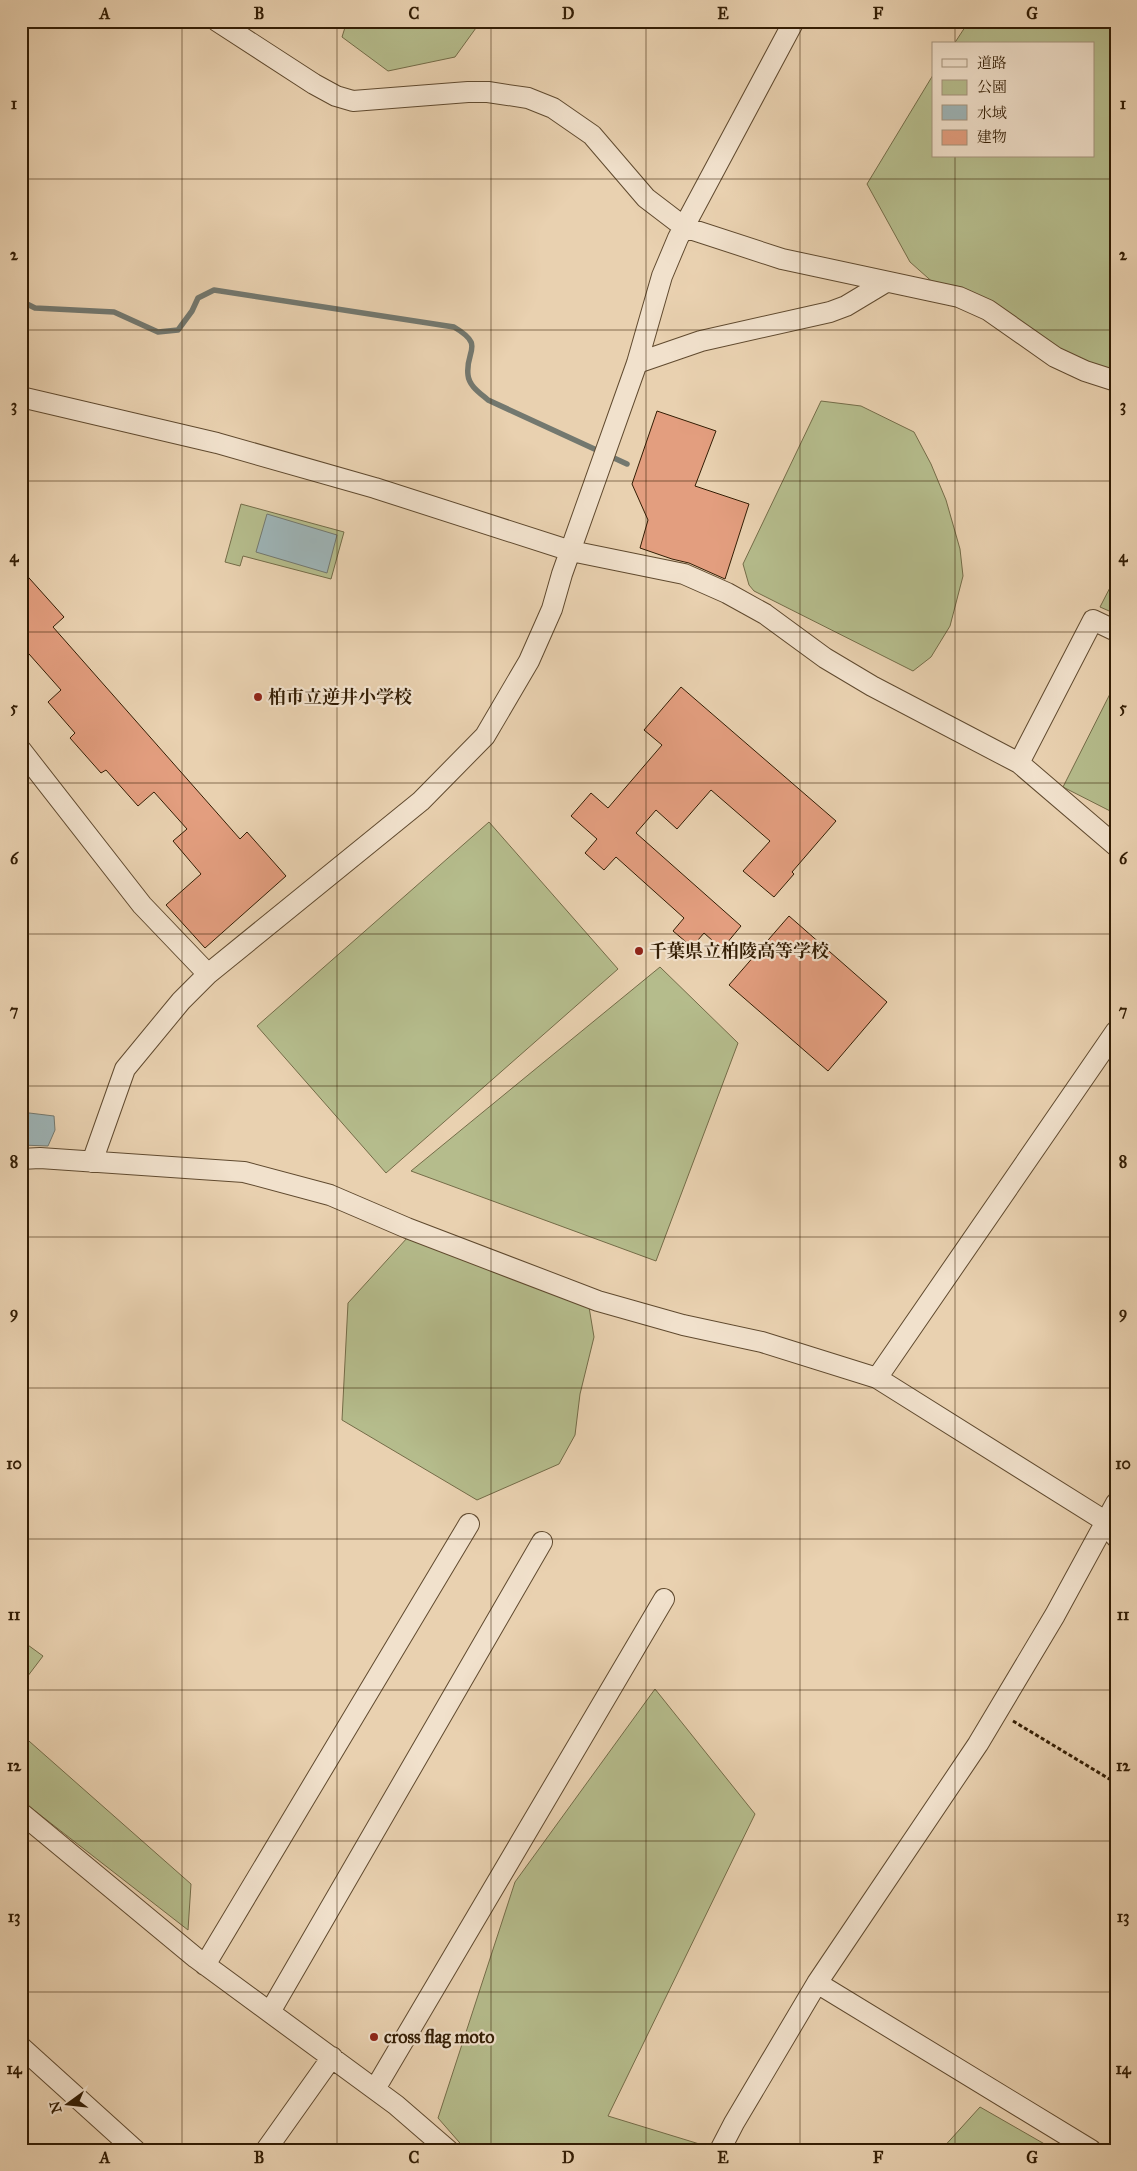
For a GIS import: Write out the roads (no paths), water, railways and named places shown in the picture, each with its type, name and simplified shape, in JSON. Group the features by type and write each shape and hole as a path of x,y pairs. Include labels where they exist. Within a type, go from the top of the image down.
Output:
{"street":[{"path":"217,21 314,84 336,96 354,101 488,92 528,98 554,108 592,135 646,198 684,227 782,259 959,297 988,310 1054,357 1116,382"},
{"path":"92,1162 125,1070 181,1001 208,974 421,801 484,736 529,661 552,609 637,364 662,276 684,227 794,21"},
{"path":"637,364 701,341 838,309 886,282"},
{"path":"21,396 217,443 374,488 571,551 684,574 727,592 765,614 826,658 872,686 1019,763 1116,846"},
{"path":"1019,763 1093,620 1116,631"},
{"path":"21,750 142,905 208,974"},
{"path":"877,1378 1116,1031"},
{"path":"21,1159 40,1158 244,1172 330,1195 407,1228 598,1301 683,1325 762,1342 877,1378 1110,1529"},
{"path":"720,2150 734,2123 817,1984 978,1744 1110,1529 1116,1503"},
{"path":"205,1964 469,1524"},
{"path":"270,2012 542,1542"},
{"path":"375,2089 664,1598"},
{"path":"21,1813 139,1913 375,2089 448,2150"},
{"path":"817,1984 1091,2150"},
{"path":"21,2046 123,2146"},
{"path":"266,2150 332,2057"}],"water":[{"path":"267,514 337,535 327,573 256,552"},
{"path":"21,1112 54,1116 55,1130 48,1146 21,1145"}],"waterway":[{"path":"21,301 35,308 114,312 158,332 178,330 192,311 198,298 214,290 454,327 464,333 472,344 468,367 470,383 488,400 627,464"}],"place":[{"name":"柏市立逆井小学校","path":"258,697"},
{"name":"千葉県立柏陵高等学校","path":"639,951"},
{"name":"cross flag moto","path":"374,2037"}]}
